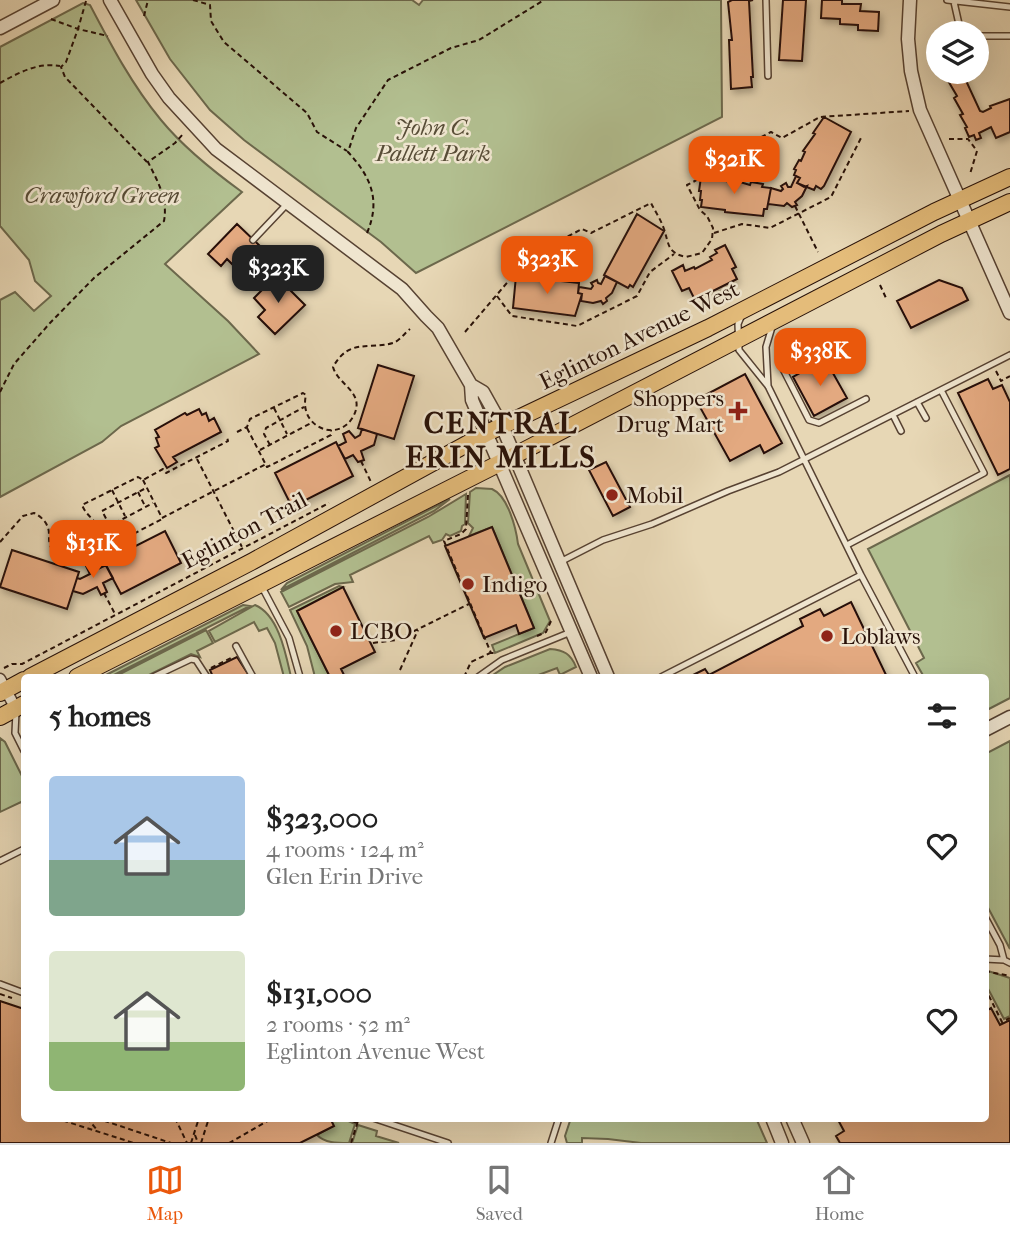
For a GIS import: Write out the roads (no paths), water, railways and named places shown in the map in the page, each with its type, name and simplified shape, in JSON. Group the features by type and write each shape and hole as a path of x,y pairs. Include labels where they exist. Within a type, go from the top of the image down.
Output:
{"main road":[{"name":"Eglinton Avenue West","path":"36,674 253,561 495,430 1010,177"},
{"name":"Eglinton Avenue West","path":"83,674 1010,202"},
{"path":"2,687 21,681"},
{"path":"0,717 21,710"}],"street":[{"path":"0,28 53,0"},
{"path":"110,0 152,74 169,98 216,149 402,289 438,328 471,385 472,400 495,430 571,632 590,674"},
{"path":"910,0 908,39 911,71 920,110 1010,313"},
{"path":"507,460 560,562 607,674"},
{"path":"2,687 21,709"},
{"path":"989,728 1010,717"},
{"path":"774,1122 782,1143"},
{"path":"794,1122 803,1143"}],"lane":[{"path":"766,0 768,76"},
{"path":"947,0 1010,7"},
{"path":"954,2 958,21"},
{"path":"989,36 1010,36"},
{"path":"253,240 288,203"},
{"path":"743,310 737,339 742,355 768,386 861,575 913,674"},
{"path":"768,386 766,347 774,320"},
{"path":"790,355 783,369 809,420 814,423 866,399"},
{"path":"560,562 603,540 677,514 805,460 1010,355"},
{"path":"847,545 984,473 941,390"},
{"path":"918,402 926,418"},
{"path":"893,415 901,431"},
{"path":"667,674 861,575"},
{"path":"260,584 289,638 299,674"},
{"path":"482,674 502,660 571,632"},
{"path":"236,646 251,674"},
{"path":"159,674 191,659 196,660 205,674"},
{"path":"21,713 15,733 21,745"},
{"path":"0,862 21,851"},
{"path":"989,924 1007,962"},
{"path":"989,960 1007,962"},
{"path":"0,984 21,992"},
{"path":"385,1122 448,1143"},
{"path":"551,1143 558,1122"}],"place":[{"name":"Shoppers Drug Mart","path":"738,411"},
{"name":"Mobil","path":"612,495"},
{"name":"Indigo","path":"468,584"},
{"name":"LCBO","path":"336,631"},
{"name":"Loblaws","path":"827,636"}],"district":[{"name":"CENTRAL ERIN MILLS","path":"501,440"}],"park label":[{"name":"John C. Pallett Park","path":"433,140"},
{"name":"Crawford Green","path":"102,195"}]}
